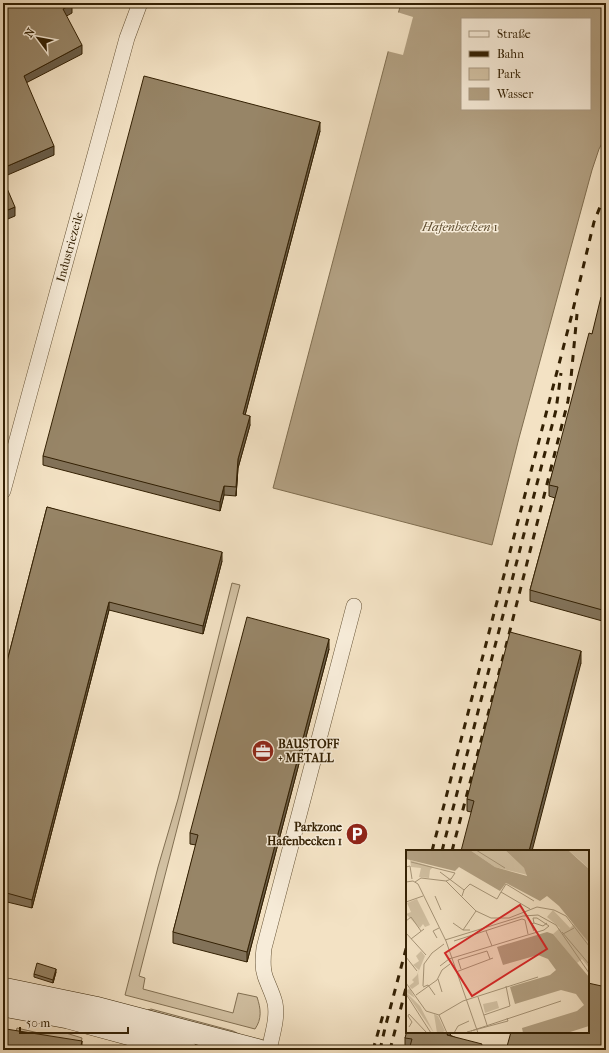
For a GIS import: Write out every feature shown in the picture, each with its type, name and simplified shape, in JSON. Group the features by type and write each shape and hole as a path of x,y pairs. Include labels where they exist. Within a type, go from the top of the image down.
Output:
{"main road":[{"path":"3,988 88,1006 159,1034 186,1050"},
{"path":"3,1006 259,1050"}],"street":[{"name":"Industriezeile","path":"3,491 127,38 140,3"},
{"path":"269,1050 275,1022 275,1004 265,976 263,963 264,948 354,606"}],"green space":[{"path":"232,583 240,585 139,976 145,978 143,989 233,1013 238,993 257,997 260,1014 259,1021 255,1029 125,995 158,867 178,799"},
{"path":"151,1009 233,1031 241,1035 148,1010"},
{"path":"3,1026 6,1027 5,1030 16,1032 17,1028 43,1034 66,1033 82,1038 80,1050 3,1038"}],"water":[{"name":"Hafenbecken 1","path":"401,3 606,3 606,136 599,149 592,170 519,438 492,545 273,488"}],"pier":[{"path":"397,12 413,17 403,55 387,51"}],"building":[{"path":"3,3 71,3 72,4 63,9 82,45 24,76 54,146 3,168"},
{"path":"144,76 320,122 243,414 250,416 238,459 236,487 224,486 220,502 43,456"},
{"path":"3,179 15,207 3,212"},
{"path":"606,292 606,611 530,590 558,487 549,485 589,333 592,334 601,297 604,298"},
{"path":"6,379 3,397 3,381"},
{"path":"47,507 222,552 203,626 109,602 32,900 3,892 3,677"},
{"name":"BAUSTOFF + METALL","path":"247,617 329,639 247,952 173,932 198,835 190,833"},
{"path":"510,632 581,651 529,850 461,850 474,801 467,799"},
{"path":"606,672 606,683 603,683"},
{"path":"37,963 56,969 53,980 34,974"},
{"path":"589,983 606,987 606,1050 506,1050 511,1033 589,1033"},
{"path":"6,1029 82,1041 80,1050 3,1050"},
{"path":"406,1033 448,1033 447,1035 482,1044 480,1050 409,1050 412,1039 405,1038"}],"railway":[{"path":"432,850 571,318 594,222 606,192"},
{"path":"452,850 568,401 577,314"},
{"path":"442,850 556,410 561,373"},
{"path":"380,1050 406,949"},
{"path":"390,1050 406,988"},
{"path":"373,1050 383,1015"}],"place":[{"name":"BAUSTOFF + METALL","path":"263,751"},
{"name":"Parkzone Hafenbecken 1","path":"357,834"}]}
